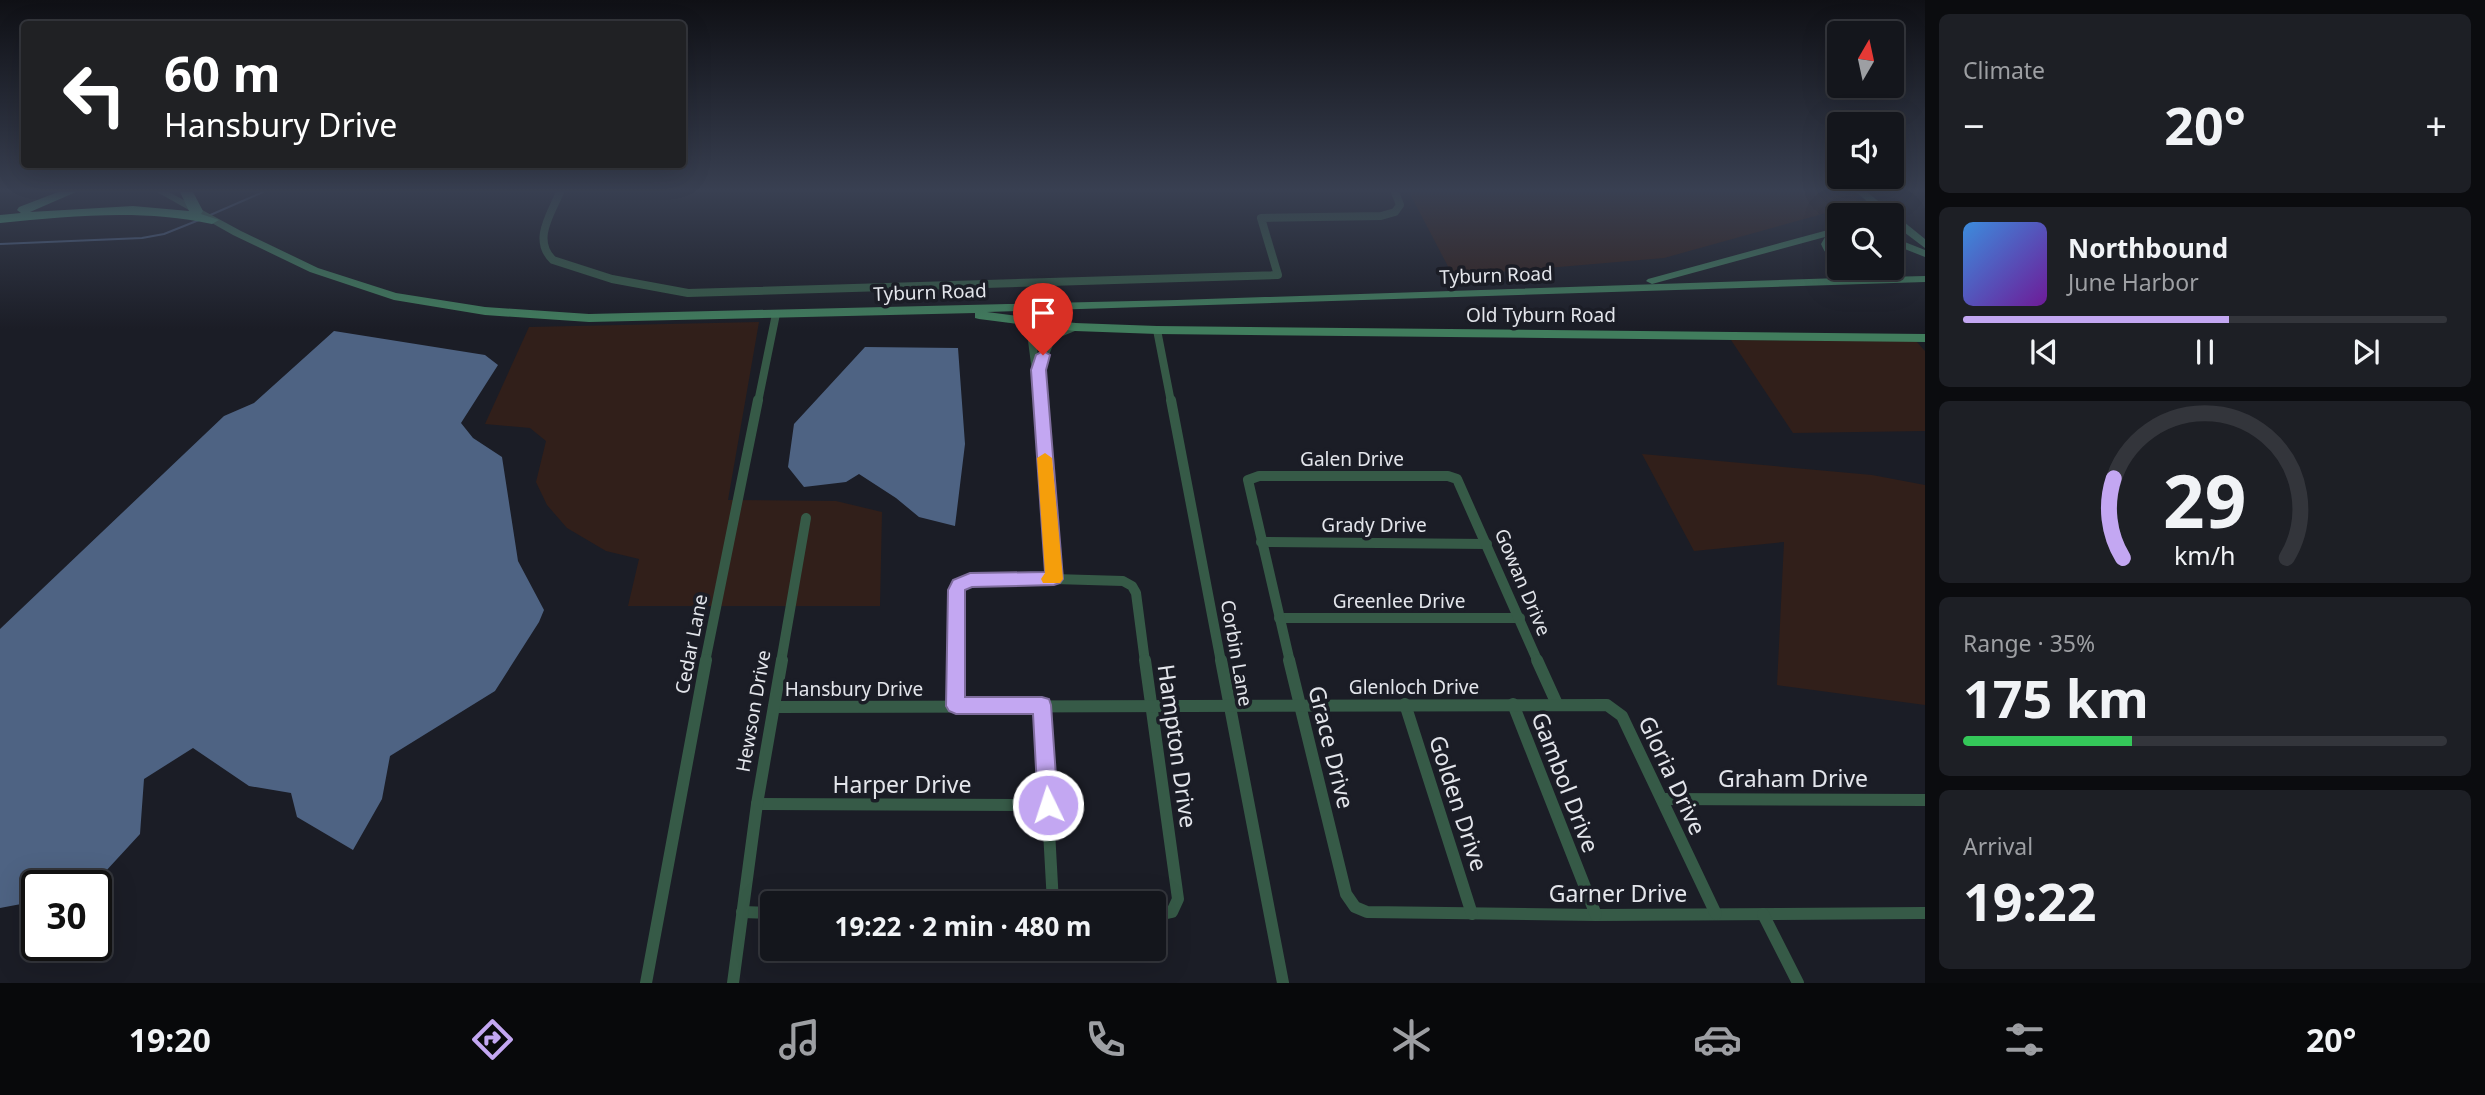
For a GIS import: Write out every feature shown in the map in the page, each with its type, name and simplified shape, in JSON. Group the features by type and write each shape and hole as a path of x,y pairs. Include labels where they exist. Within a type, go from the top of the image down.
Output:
{"main road":[{"name":"Tyburn Road","path":"248,238 314,270 394,296 443,305 589,318 1177,304 1925,279"},
{"path":"1604,289 1678,275 1809,238"},
{"path":"1904,240 1923,244"},
{"path":"1904,240 1923,244"},
{"name":"Tyburn Road","path":"1722,286 1925,286"},
{"name":"Old Tyburn Road","path":"932,309 1075,327 1157,330 1925,338"}],"street":[{"path":"543,238 546,253 550,258 568,266 654,290 688,293 1278,275 1267,238"},
{"name":"Cedar Lane","path":"646,983 687,752 776,314"},
{"path":"956,706 956,590 963,582 1054,579 1038,370 1030,325 1020,320"},
{"path":"1038,370 1051,335 1059,330 1075,327"},
{"name":"Corbin Lane","path":"1157,330 1283,983"},
{"name":"Galen Drive","path":"1250,479 1259,476 1453,477"},
{"name":"Gowan Drive","path":"1453,477 1460,482 1557,704"},
{"name":"Grace Drive","path":"1250,479 1247,484 1350,902 1367,912 1472,914"},
{"name":"Hewson Drive","path":"733,983 757,804 806,518"},
{"name":"Grady Drive","path":"1261,542 1487,544"},
{"name":"Hampton Drive","path":"1054,579 1123,581 1132,586 1136,593 1178,899 1172,912 1166,913"},
{"name":"Greenlee Drive","path":"1279,618 1520,618"},
{"name":"Glenloch Drive","path":"1229,704 1557,704"},
{"name":"Hansbury Drive","path":"774,707 1229,704"},
{"name":"Golden Drive","path":"1405,704 1472,914"},
{"name":"Gambol Drive","path":"1513,704 1596,915"},
{"name":"Gloria Drive","path":"1557,704 1604,705 1616,709 1622,716 1716,914"},
{"path":"1042,705 1052,891"},
{"name":"Graham Drive","path":"1661,799 1925,800"},
{"name":"Harper Drive","path":"757,804 1048,805"},
{"path":"742,912 760,913"},
{"name":"Garner Drive","path":"1472,914 1925,913"},
{"path":"1763,914 1798,983"}],"shaded area":[{"path":"1433,238 1737,238 1664,258 1453,276"},
{"path":"759,322 728,500 836,501 882,512 880,606 628,606 639,559 606,551 567,528 547,505 536,482 546,441 530,428 485,424 529,327"},
{"path":"1731,340 1916,341 1925,351 1925,431 1793,433"},
{"path":"1642,454 1872,475 1925,485 1925,705 1777,685 1784,542 1694,551"}],"water":[{"path":"334,331 485,355 498,365 461,423 473,438 502,457 518,561 544,610 539,622 495,691 390,756 382,799 353,850 297,817 291,793 249,786 193,748 144,779 140,834 107,870 21,870 21,904 0,908 0,629 224,416 254,403"},
{"path":"865,347 958,348 965,444 955,526 919,517 859,474 846,482 804,487 788,467 794,424"}],"waterway":[{"path":"0,244 143,238"}],"slow traffic":[{"path":"1045,458 1054,579 1049,579"}],"route":[{"path":"1043,355 1038,370 1054,579 970,580 959,585 956,590 956,706 1042,705 1048,805"}]}
